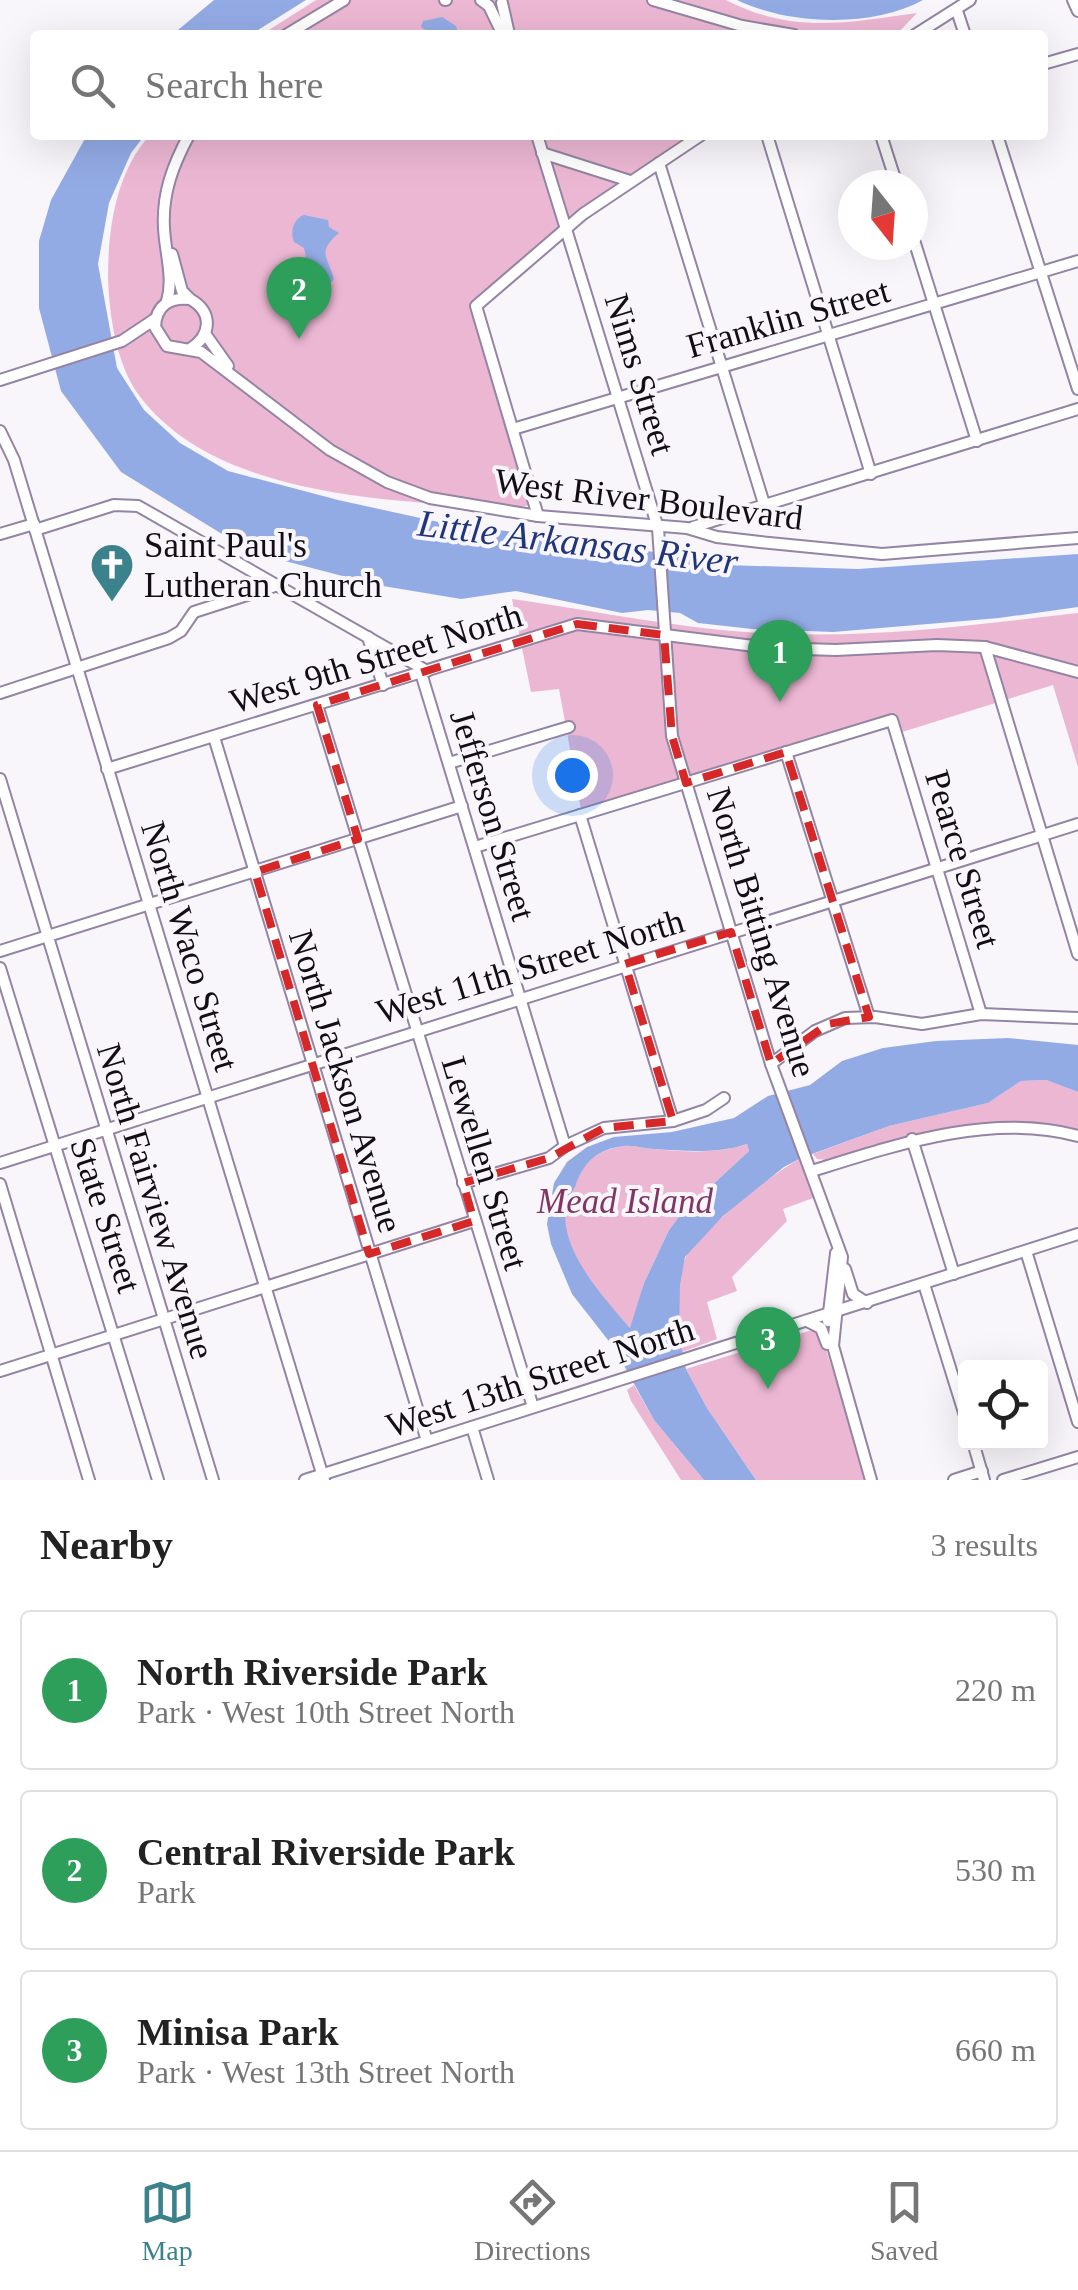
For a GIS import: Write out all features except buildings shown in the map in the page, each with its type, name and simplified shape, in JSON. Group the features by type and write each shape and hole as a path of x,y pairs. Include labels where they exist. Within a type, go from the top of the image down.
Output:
{"street":[{"path":"294,30 344,0"},
{"path":"654,0 743,30"},
{"path":"924,30 970,0"},
{"path":"1074,0 1078,12"},
{"path":"482,2 504,2 506,30"},
{"path":"482,2 502,30"},
{"path":"957,11 963,30"},
{"path":"1048,63 1078,54"},
{"path":"122,340 155,319 168,302 164,206 174,163 186,140"},
{"name":"Nims Street","path":"538,140 658,528 664,635"},
{"path":"538,516 476,306 566,227 694,140"},
{"path":"768,140 871,474"},
{"path":"883,140 892,170"},
{"path":"999,140 1078,390"},
{"path":"542,154 630,181"},
{"path":"659,163 765,507"},
{"path":"0,380 122,340 146,337 174,350 190,349 206,334 204,309 182,290 164,206"},
{"path":"920,260 977,441"},
{"name":"Franklin Street","path":"513,429 1078,260"},
{"path":"168,302 190,299"},
{"path":"155,319 161,341"},
{"name":"West River Boulevard","path":"206,334 219,358 246,385"},
{"name":"West River Boulevard","path":"190,349 201,352 330,450 405,491 538,516 687,528 717,537 896,554 1078,538"},
{"path":"687,528 1078,409"},
{"name":"North Waco Street","path":"0,431 14,460 323,1477"},
{"path":"0,534 126,504 155,514 424,672"},
{"path":"0,692 170,638 181,632 194,612 278,585"},
{"name":"West 9th Street North","path":"107,770 577,624 797,650 937,644 986,647 1078,672"},
{"name":"North Bitting Avenue","path":"664,635 672,736 771,1064 842,1257 833,1314"},
{"path":"368,636 383,685"},
{"path":"986,647 1078,954"},
{"name":"Jefferson Street","path":"424,672 565,1146"},
{"name":"Lewellen Street","path":"316,705 533,1407"},
{"name":"Pearce Street","path":"786,752 892,720 980,1014"},
{"path":"449,763 569,726"},
{"name":"North Jackson Avenue","path":"214,736 427,1442"},
{"path":"475,848 786,752 869,1017"},
{"name":"North Fairview Avenue","path":"0,778 213,1480"},
{"path":"0,951 462,806"},
{"path":"580,815 673,1121"},
{"name":"West 11th Street North","path":"0,1163 1078,824"},
{"name":"State Street","path":"0,968 158,1480"},
{"path":"771,1064 828,1024 845,1018 922,1024 980,1014 1078,1018"},
{"path":"463,1183 549,1158 565,1146 618,1125 673,1121 706,1110 724,1098"},
{"path":"812,1170 912,1139 995,1129 1056,1130 1078,1136"},
{"path":"912,1139 954,1274"},
{"path":"0,1184 88,1480"},
{"path":"0,1371 474,1221"},
{"name":"West 13th Street North","path":"305,1480 1078,1234"},
{"name":"North Bitting Avenue","path":"833,1314 835,1240"},
{"path":"1026,1251 1078,1422"},
{"path":"842,1257 850,1288 856,1297 868,1303"},
{"path":"924,1284 958,1393"},
{"path":"827,1344 833,1314"},
{"path":"833,1314 838,1368 871,1480"},
{"path":"808,1321 821,1328 831,1360 838,1368"},
{"path":"472,1427 488,1480"},
{"path":"954,1480 983,1476 975,1450"},
{"path":"1003,1480 1078,1457"}],"highlighted area":[{"path":"577,624 664,635 672,736 686,783 786,752 869,1017 828,1024 771,1064 731,932 625,964 673,1121 604,1128 549,1158 463,1183 474,1221 369,1254 255,872 358,839 317,705"}],"green space":[{"path":"316,0 726,0 773,18 820,23 917,13 901,30 269,30"},
{"path":"146,140 685,140 579,215 472,301 531,498 528,505 519,508 420,503 313,488 261,475 214,456 172,429 130,382 112,322 110,240 116,202"},
{"path":"512,599 683,625 787,634 897,632 1078,613 1078,767 1053,685 902,732 895,713 892,718 582,815 559,689 531,692"},
{"path":"1046,1080 1078,1092 1078,1131 1046,1126 982,1126 919,1136 826,1160 813,1154 889,1126 988,1103 1021,1081"},
{"name":"Mead Island","path":"747,1144 749,1151 669,1230 644,1283 631,1329 584,1271 567,1236 567,1202 582,1171 598,1154 624,1146 701,1151"},
{"path":"801,1158 816,1197 783,1209 787,1221 732,1277 737,1291 707,1302 717,1339 682,1352 678,1293 685,1259 703,1235 737,1204"},
{"path":"815,1329 820,1331 868,1480 756,1480 707,1408 686,1369"},
{"path":"634,1385 654,1420 704,1480 681,1480 631,1401 627,1390"}],"water":[{"path":"214,0 306,0 258,30 178,30"},
{"path":"737,0 923,0 880,15 830,20 781,14"},
{"path":"442,17 457,30 426,30 421,27 423,21"},
{"name":"Little Arkansas River","path":"84,140 141,140 131,153 109,203 98,264 117,368 144,410 180,443 228,471 443,523 614,545 727,565 858,569 1078,554 1078,607 833,632 752,629 698,623 680,613 622,613 516,591 461,599 377,585 285,561 222,534 121,472 61,391 39,308 39,241 51,200"},
{"path":"304,215 328,220 329,227 339,233 326,250 334,279 325,288 296,285 286,280 280,266 282,262 300,262 306,257 292,234 295,223"},
{"path":"1008,1038 1078,1045 1078,1092 1046,1080 1021,1081 988,1103 889,1126 784,1167 723,1216 685,1257 679,1336 686,1369 707,1408 756,1480 704,1480 654,1420 615,1349 572,1294 547,1224 554,1183 567,1162 587,1147 614,1137 672,1132 734,1118 768,1096 810,1085 842,1061 883,1048","holes":["747,1144 749,1151 669,1230 644,1283 630,1328 584,1270 568,1235 568,1201 582,1171 599,1154 624,1146 701,1151"]}],"place":[{"name":"Central Riverside Park","path":"299,339"},
{"name":"Saint Paul's Lutheran Church","path":"112,603"},
{"name":"North Riverside Park","path":"780,702"},
{"name":"Minisa Park","path":"768,1389"}]}
